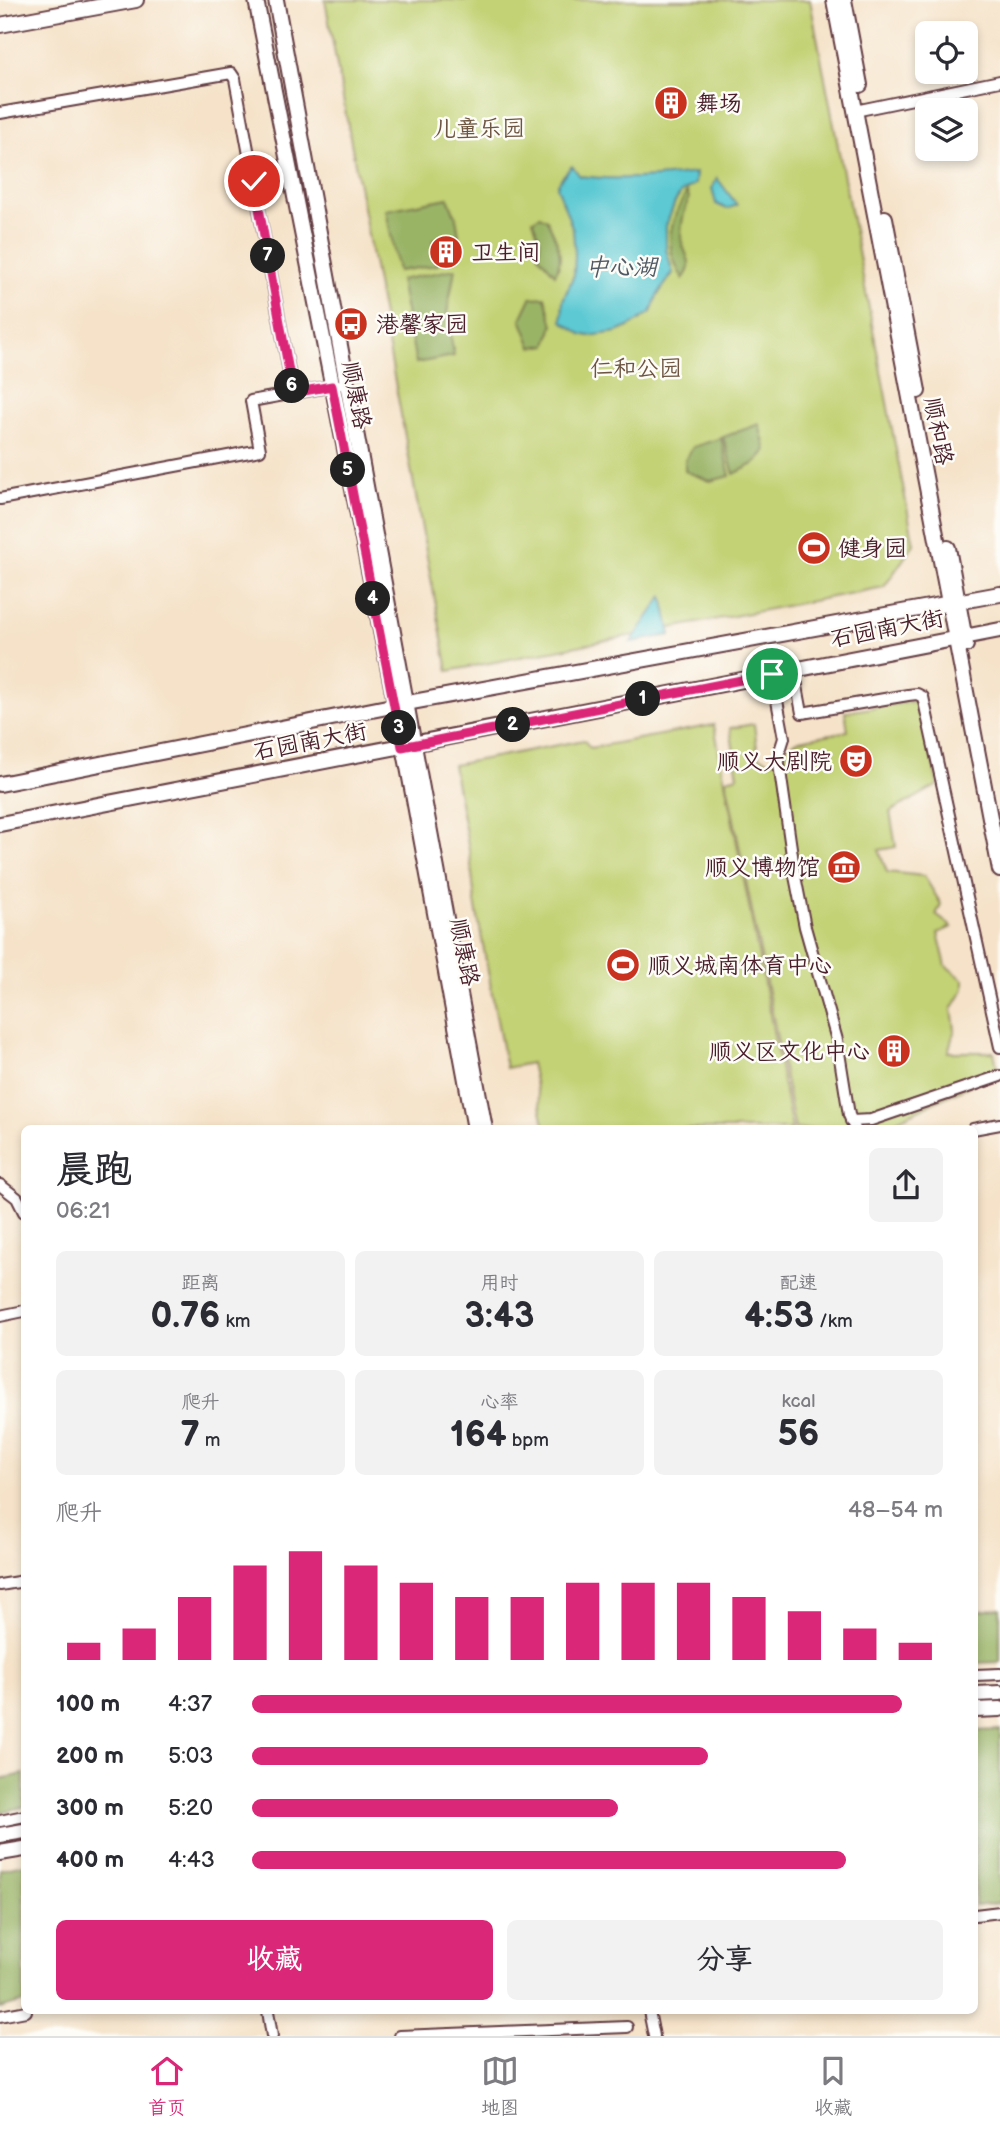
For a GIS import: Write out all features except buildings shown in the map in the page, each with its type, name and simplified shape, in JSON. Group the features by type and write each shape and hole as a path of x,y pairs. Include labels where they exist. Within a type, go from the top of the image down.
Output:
{"main road":[{"path":"0,25 136,0"},
{"name":"顺康路","path":"256,0 332,386 409,746 484,1125"},
{"name":"顺康路","path":"276,0 348,383 400,704"},
{"name":"顺和路","path":"834,0 860,110 954,602 1000,870"},
{"name":"顺和路","path":"844,0 860,110"},
{"name":"石园南大街","path":"0,783 400,704 1000,594"},
{"name":"石园南大街","path":"0,824 1000,630"},
{"name":"顺和路","path":"960,637 1000,821"},
{"name":"顺康路","path":"409,746 474,1125"},
{"path":"978,1694 1000,1693"},
{"path":"978,1710 1000,1709"},
{"path":"0,1835 21,1832"},
{"path":"0,1853 21,1850"}],"street":[{"path":"0,113 231,74 235,79 293,393"},
{"path":"860,110 1000,81"},
{"path":"0,499 260,450 251,401 348,383"},
{"path":"794,670 802,713"},
{"path":"772,674 784,738 778,757 795,876 805,927 837,1040 853,1125 1000,1076"},
{"path":"780,718 908,695 923,696 1000,1047"},
{"path":"864,1125 871,1120"},
{"path":"978,1128 1000,1124"},
{"path":"0,1185 17,1198 21,1206"},
{"path":"0,1316 21,1312"},
{"path":"0,1585 21,1582"},
{"path":"978,1675 1000,1674"},
{"path":"0,1821 21,1817"},
{"path":"978,1915 1000,1912"},
{"path":"0,2016 21,2012"},
{"path":"268,2014 272,2036"},
{"path":"650,2014 654,2036"},
{"path":"400,2036 627,2027"}],"green space":[{"name":"仁和公园","path":"325,0 810,0 914,544 884,587 448,671"},
{"path":"687,192 689,198 682,220 681,237 689,269 683,279 673,256 670,235 676,214"},
{"path":"448,198 456,217 459,235 433,240 438,265 398,271 386,210"},
{"path":"540,216 547,220 560,254 555,274 539,256 540,241 533,220"},
{"path":"455,269 447,313 454,356 416,363 400,280"},
{"path":"545,297 553,325 547,345 532,347 521,319 531,298"},
{"path":"759,424 766,451 754,464 734,474 723,437"},
{"path":"721,438 730,476 710,481 685,471 685,460 693,447"},
{"path":"916,701 920,706 938,785 890,812 896,847 879,850 887,872 924,876 941,904 936,915 952,927 938,933 946,966 964,980 964,989 952,1009 955,1029 948,1052 994,1052 998,1072 897,1120 875,1125 794,1125 726,779 738,776 730,728 754,724 758,756 772,762 783,756 786,747 799,740 848,731 845,712"},
{"name":"顺义城南体育中心","path":"714,725 791,1125 544,1125 531,1063 506,1068 453,765 584,740 590,748"},
{"path":"1000,1608 1000,1662 978,1663 978,1612"},
{"path":"1000,1730 1000,1903 978,1906 978,1731"},
{"path":"21,1775 21,1808 0,1812 0,1779"},
{"path":"21,1865 21,2003 0,2009 0,1869"}],"water":[{"name":"中心湖","path":"572,166 580,176 609,178 696,173 695,184 681,193 666,226 666,249 673,273 657,296 651,312 617,332 589,336 581,334 562,321 563,300 574,275 575,254 573,230 557,186"},
{"path":"717,178 737,205 727,209 716,204 712,188"},
{"path":"663,596 671,635 631,642"}],"place":[{"name":"舞场","path":"671,103"},
{"name":"卫生间","path":"446,252"},
{"name":"港馨家园","path":"351,324"},
{"name":"健身园","path":"814,548"},
{"name":"顺义大剧院","path":"856,761"},
{"name":"顺义博物馆","path":"844,867"},
{"name":"顺义城南体育中心","path":"623,965"},
{"name":"顺义区文化中心","path":"894,1051"}],"route":[{"path":"254,181 293,393 332,386 402,747 772,674"}],"park label":[{"name":"儿童乐园","path":"479,128"}]}
